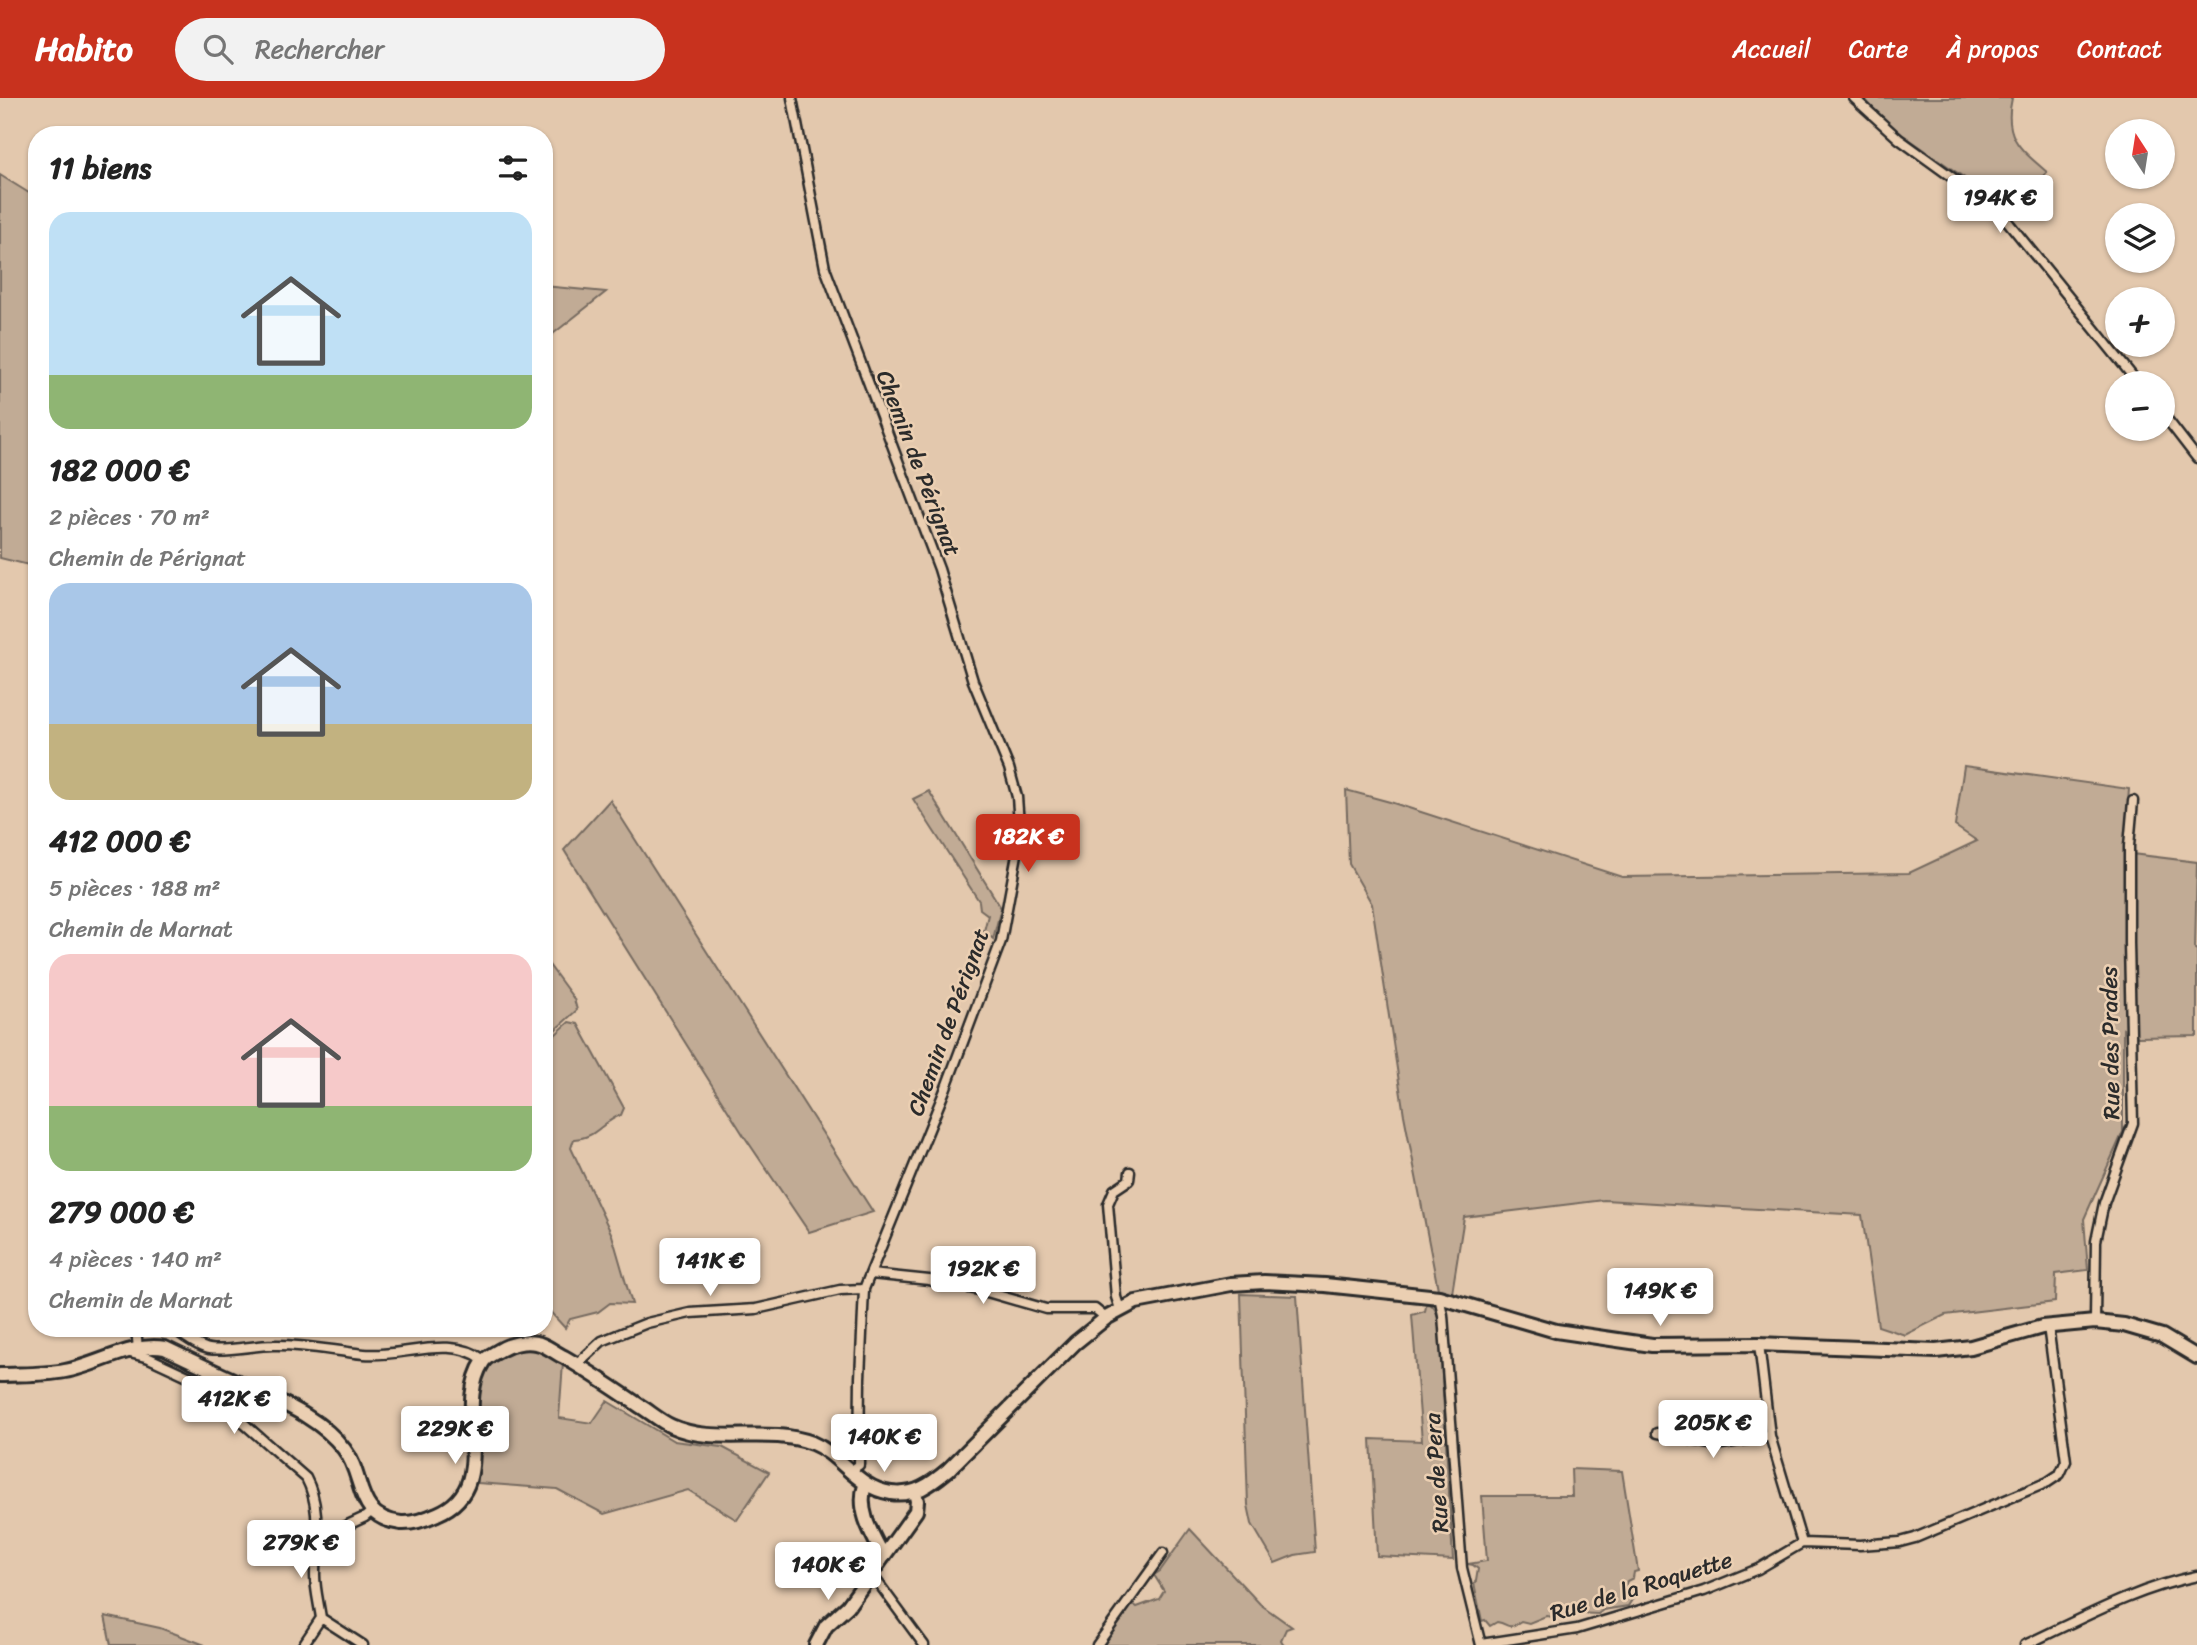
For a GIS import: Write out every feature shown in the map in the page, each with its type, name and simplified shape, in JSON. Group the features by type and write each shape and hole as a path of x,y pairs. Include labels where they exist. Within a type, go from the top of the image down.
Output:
{"street":[{"name":"Chemin de Pérignat","path":"792,98 825,268 939,569 973,681 1009,768 1017,797 1020,838 1001,941 945,1090 864,1289 859,1465 850,1471"},
{"path":"1854,98 1899,139 2000,212 2128,371"},
{"path":"2175,430 2197,458"},
{"name":"Rue des Prades","path":"2095,1322 2096,1241 2104,1203 2133,1124 2129,943 2129,846 2133,801"},
{"path":"1120,1309 1116,1297 1108,1204 1114,1190 1129,1180 1130,1172"},
{"path":"871,1274 929,1280 980,1290 1046,1308 1095,1309 1106,1318"},
{"path":"0,1375 62,1372 133,1351 157,1346 165,1348 295,1409 324,1430 345,1449 364,1501 372,1511 388,1520 403,1523 424,1520 447,1510 461,1498 469,1484 472,1457 471,1412 475,1381 484,1360 519,1343 538,1343 670,1425 692,1433 791,1437 814,1444 865,1485 889,1493 908,1494 929,1485 948,1470 1075,1343 1106,1318 1136,1302 1199,1288 1264,1282 1325,1285 1439,1297 1526,1323 1588,1337 1652,1345 1759,1344 1936,1351 1971,1347 2048,1326 2095,1322 2124,1325 2162,1336 2197,1357"},
{"path":"576,1365 602,1341 648,1322 690,1313 756,1309 840,1290 864,1289"},
{"name":"Rue de Pera","path":"1439,1297 1443,1315 1462,1568 1481,1645"},
{"path":"1759,1344 1770,1436 1802,1543 1860,1545 1915,1538 2060,1475 2066,1461 2048,1326"},
{"path":"133,1351 135,1337"},
{"path":"187,1337 208,1349 274,1345 320,1347 366,1355 433,1349 463,1350 484,1360"},
{"path":"133,1351 192,1378 306,1478 316,1509 315,1578 321,1618 303,1645"},
{"path":"1657,1433 1716,1446 1770,1436"},
{"path":"865,1485 862,1496 866,1523 883,1555"},
{"path":"816,1645 826,1626 848,1606 916,1511 918,1501 915,1492"},
{"path":"317,1539 365,1517 372,1511"},
{"name":"Rue de la Roquette","path":"1481,1645 1577,1629 1704,1591 1758,1569 1802,1543"},
{"path":"1097,1645 1163,1553"},
{"path":"871,1573 925,1645"},
{"path":"2025,1645 2144,1591 2170,1581 2197,1576"},
{"path":"321,1618 363,1645"}],"shaded area":[{"path":"1864,98 2012,98 2010,123 2016,141 2047,172 2010,214 1982,190 1886,123"},
{"path":"0,175 28,192 28,565 0,558"},
{"path":"553,287 606,292 553,334"},
{"path":"1964,766 2129,789 2124,853 2197,862 2197,1036 2138,1037 2123,1029 2123,1132 2084,1219 2088,1270 2056,1274 2055,1302 1945,1315 1905,1335 1878,1326 1862,1215 1604,1200 1464,1217 1452,1293 1438,1289 1404,1115 1372,904 1349,864 1346,790 1622,877 1909,873 1977,841 1955,826"},
{"path":"929,791 1001,908 993,939 984,931 988,915 980,909 979,901 913,799"},
{"path":"610,800 873,1212 809,1232 744,1136 564,850"},
{"path":"553,970 574,999 577,1010 553,1032"},
{"path":"569,1022 578,1024 624,1108 621,1115 594,1133 574,1139 571,1148 612,1235 632,1304 610,1303 598,1312 570,1319 565,1328 553,1315 553,1037"},
{"path":"1241,1294 1297,1296 1315,1552 1295,1555 1275,1563 1252,1524 1248,1505"},
{"path":"1427,1302 1433,1306 1439,1325 1453,1560 1377,1556 1371,1439 1422,1441 1412,1315 1425,1311"},
{"path":"520,1348 538,1351 563,1363 559,1418 592,1423 607,1401 674,1441 722,1447 769,1472 737,1520 688,1490 604,1514 557,1489 478,1483 477,1406 482,1377 492,1360"},
{"path":"1571,1469 1622,1471 1638,1571 1634,1572 1633,1578 1627,1581 1624,1588 1633,1598 1628,1606 1603,1610 1598,1614 1546,1616 1529,1623 1521,1621 1510,1626 1497,1622 1490,1626 1485,1620 1482,1621 1474,1583 1478,1569 1468,1564 1487,1561 1482,1496 1572,1496"},
{"path":"1190,1529 1260,1604 1292,1627 1286,1629 1281,1640 1284,1645 1102,1645 1132,1603 1137,1607 1159,1599 1164,1591 1154,1575 1160,1571"},
{"path":"105,1616 160,1628 205,1645 111,1645"}]}
